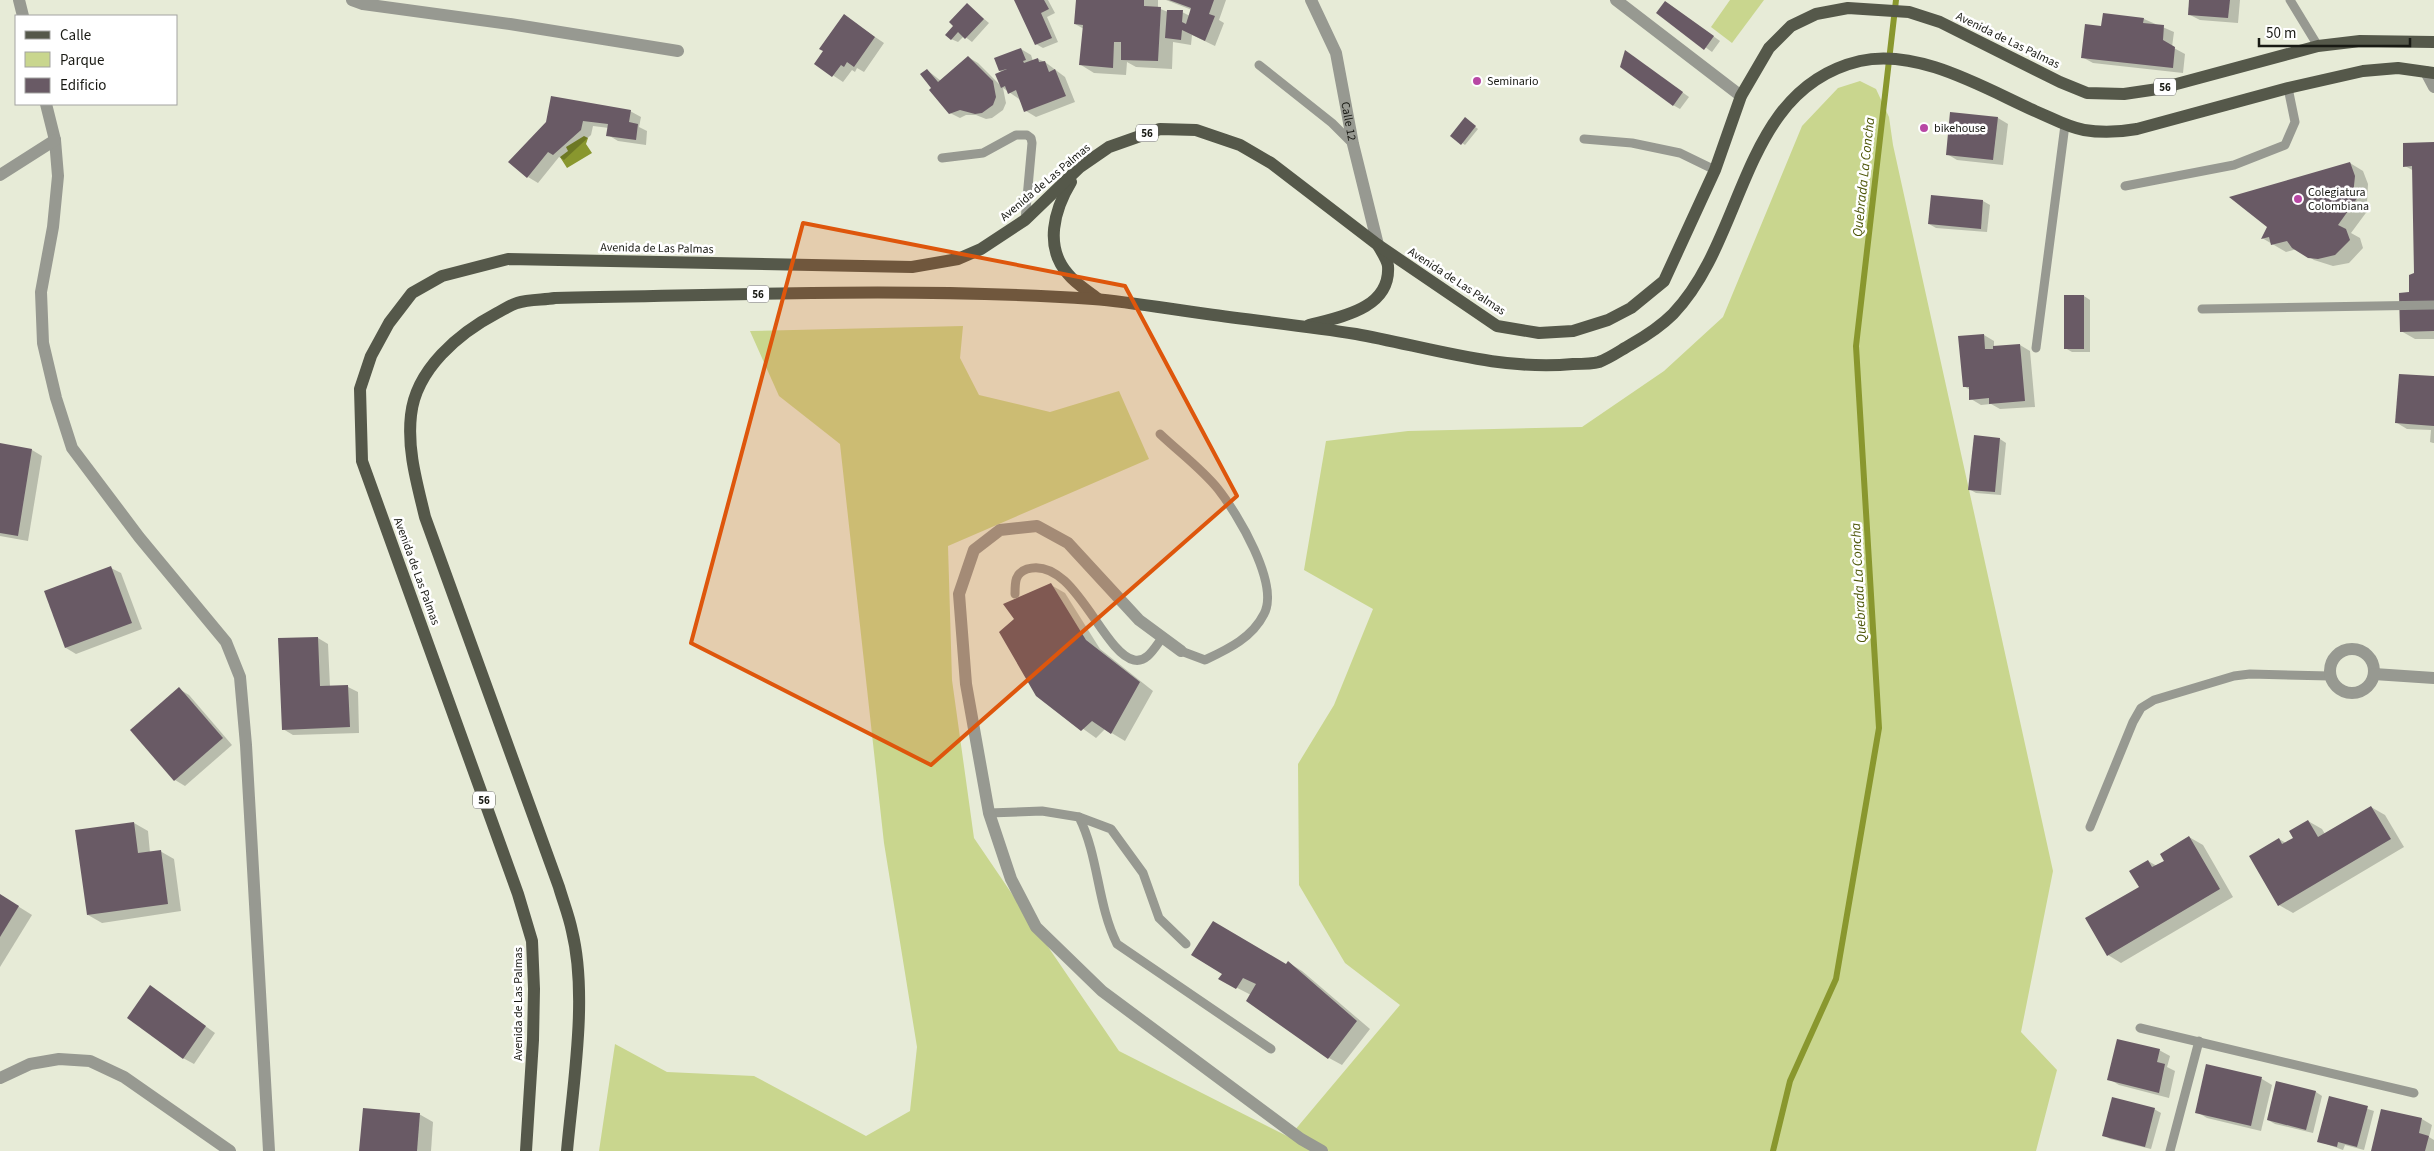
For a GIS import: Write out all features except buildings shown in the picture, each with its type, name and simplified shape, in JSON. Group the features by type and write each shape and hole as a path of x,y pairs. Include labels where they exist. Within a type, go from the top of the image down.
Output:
{"main road":[{"name":"Avenida de Las Palmas","path":"526,1151 534,1040 532,941 515,885 362,461 360,389 371,356 389,323 412,293 442,276 508,259 912,267 958,259 981,249 1025,220 1080,168 1108,148 1160,129 1196,130 1219,136 1240,145 1271,163 1378,245 1497,326 1539,333 1572,331 1608,320 1631,308 1664,281 1715,170 1741,96 1769,48 1791,26 1816,14 1848,8 1873,8 1909,12 1940,22 2023,61 2060,82 2087,92 2124,94 2158,89 2318,46 2360,41 2434,42"},
{"name":"56","path":"567,1151 578,1019 577,973 573,932 559,887 425,517 413,470 410,438 411,413 420,387 435,361 458,338 486,319 517,303 555,298 882,291 1098,300 1304,326 1359,335 1507,365 1555,366 1599,362 1650,334 1675,312 1699,277 1721,237 1764,135 1780,112 1815,80 1840,67 1865,60 1919,62 1945,71 2065,125 2087,131 2116,132 2137,129 2288,88 2363,71 2398,68 2430,72"},
{"path":"1080,168 1062,198 1054,225 1055,254 1068,274 1098,300"},
{"path":"1304,326 1356,313 1374,301 1385,285 1388,265 1378,245"}],"street":[{"path":"19,0 23,15"},
{"path":"352,0 363,4 510,24 678,51"},
{"name":"Calle 12","path":"1311,0 1336,53 1353,144 1378,245"},
{"path":"1616,0 1741,96"},
{"path":"2430,72 2434,87"},
{"path":"46,105 55,140 58,176 53,227 41,292 42,343 56,398 72,448 139,537 226,642 240,677 269,1151"},
{"path":"0,175 55,140"},
{"path":"1181,651 1139,620 1068,543 1037,526 1000,530 974,550 959,594 966,684 989,813 1011,879 1036,927 1102,991 1301,1139 1322,1151"},
{"path":"2351,648 2359,650 2371,659 2374,674 2367,688 2352,694 2338,689 2330,676 2329,668 2336,654 2351,648"},
{"path":"2374,674 2434,678"},
{"path":"0,1078 30,1064 59,1059 90,1061 124,1077 230,1151"}],"lane":[{"path":"1848,8 1859,0"},
{"path":"2290,0 2318,46"},
{"path":"1259,65 1332,123 1353,144"},
{"path":"2125,186 2234,165 2285,145 2295,122 2288,88"},
{"path":"2036,348 2065,125"},
{"path":"942,158 983,152 1016,135 1028,135 1031,138 1032,144 1025,220"},
{"path":"1584,139 1632,143 1680,153 1715,170"},
{"path":"2202,309 2434,305"},
{"path":"1160,434 1218,489 1247,534 1262,564 1267,594 1265,613 1250,633 1234,646 1205,660 1181,651"},
{"path":"1015,594 1015,579 1022,571 1034,568 1047,569 1061,578 1090,610 1116,648 1132,660 1142,660 1150,654 1162,638"},
{"path":"2090,827 2133,722 2141,708 2154,700 2234,676 2250,674 2330,676"},
{"path":"989,813 1042,811 1079,817 1111,829 1143,873 1159,918 1186,944"},
{"path":"1079,817 1089,838 1108,926 1117,944 1271,1049"},
{"path":"2140,1028 2414,1093"},
{"path":"2170,1151 2199,1041"}],"highlighted area":[{"path":"803,223 1125,286 1237,496 931,765 691,643"}],"green space":[{"path":"1730,0 1764,0 1732,43 1711,27"},
{"path":"1860,81 1876,89 1889,117 1893,145 2053,871 2021,1032 2057,1070 2036,1151 599,1151 615,1044 667,1072 754,1076 866,1136 910,1111 917,1047 884,843 840,444 779,396 750,331 963,326 960,358 979,395 1050,412 1119,391 1149,459 948,546 952,680 974,838 1119,1051 1289,1137 1400,1005 1345,963 1299,885 1298,764 1334,705 1373,609 1304,570 1326,441 1408,431 1582,427 1664,371 1723,317 1802,126 1838,88"}],"shaded area":[{"path":"584,136 588,138 586,144 592,153 567,168 560,157 568,151 566,147"}],"waterway":[{"name":"Quebrada La Concha","path":"1773,1151 1790,1081 1836,979 1879,728 1856,346 1896,0"}],"place":[{"name":"Seminario","path":"1477,81"},
{"name":"bikehouse","path":"1924,128"},
{"name":"Colegiatura Colombiana","path":"2298,199"}]}
